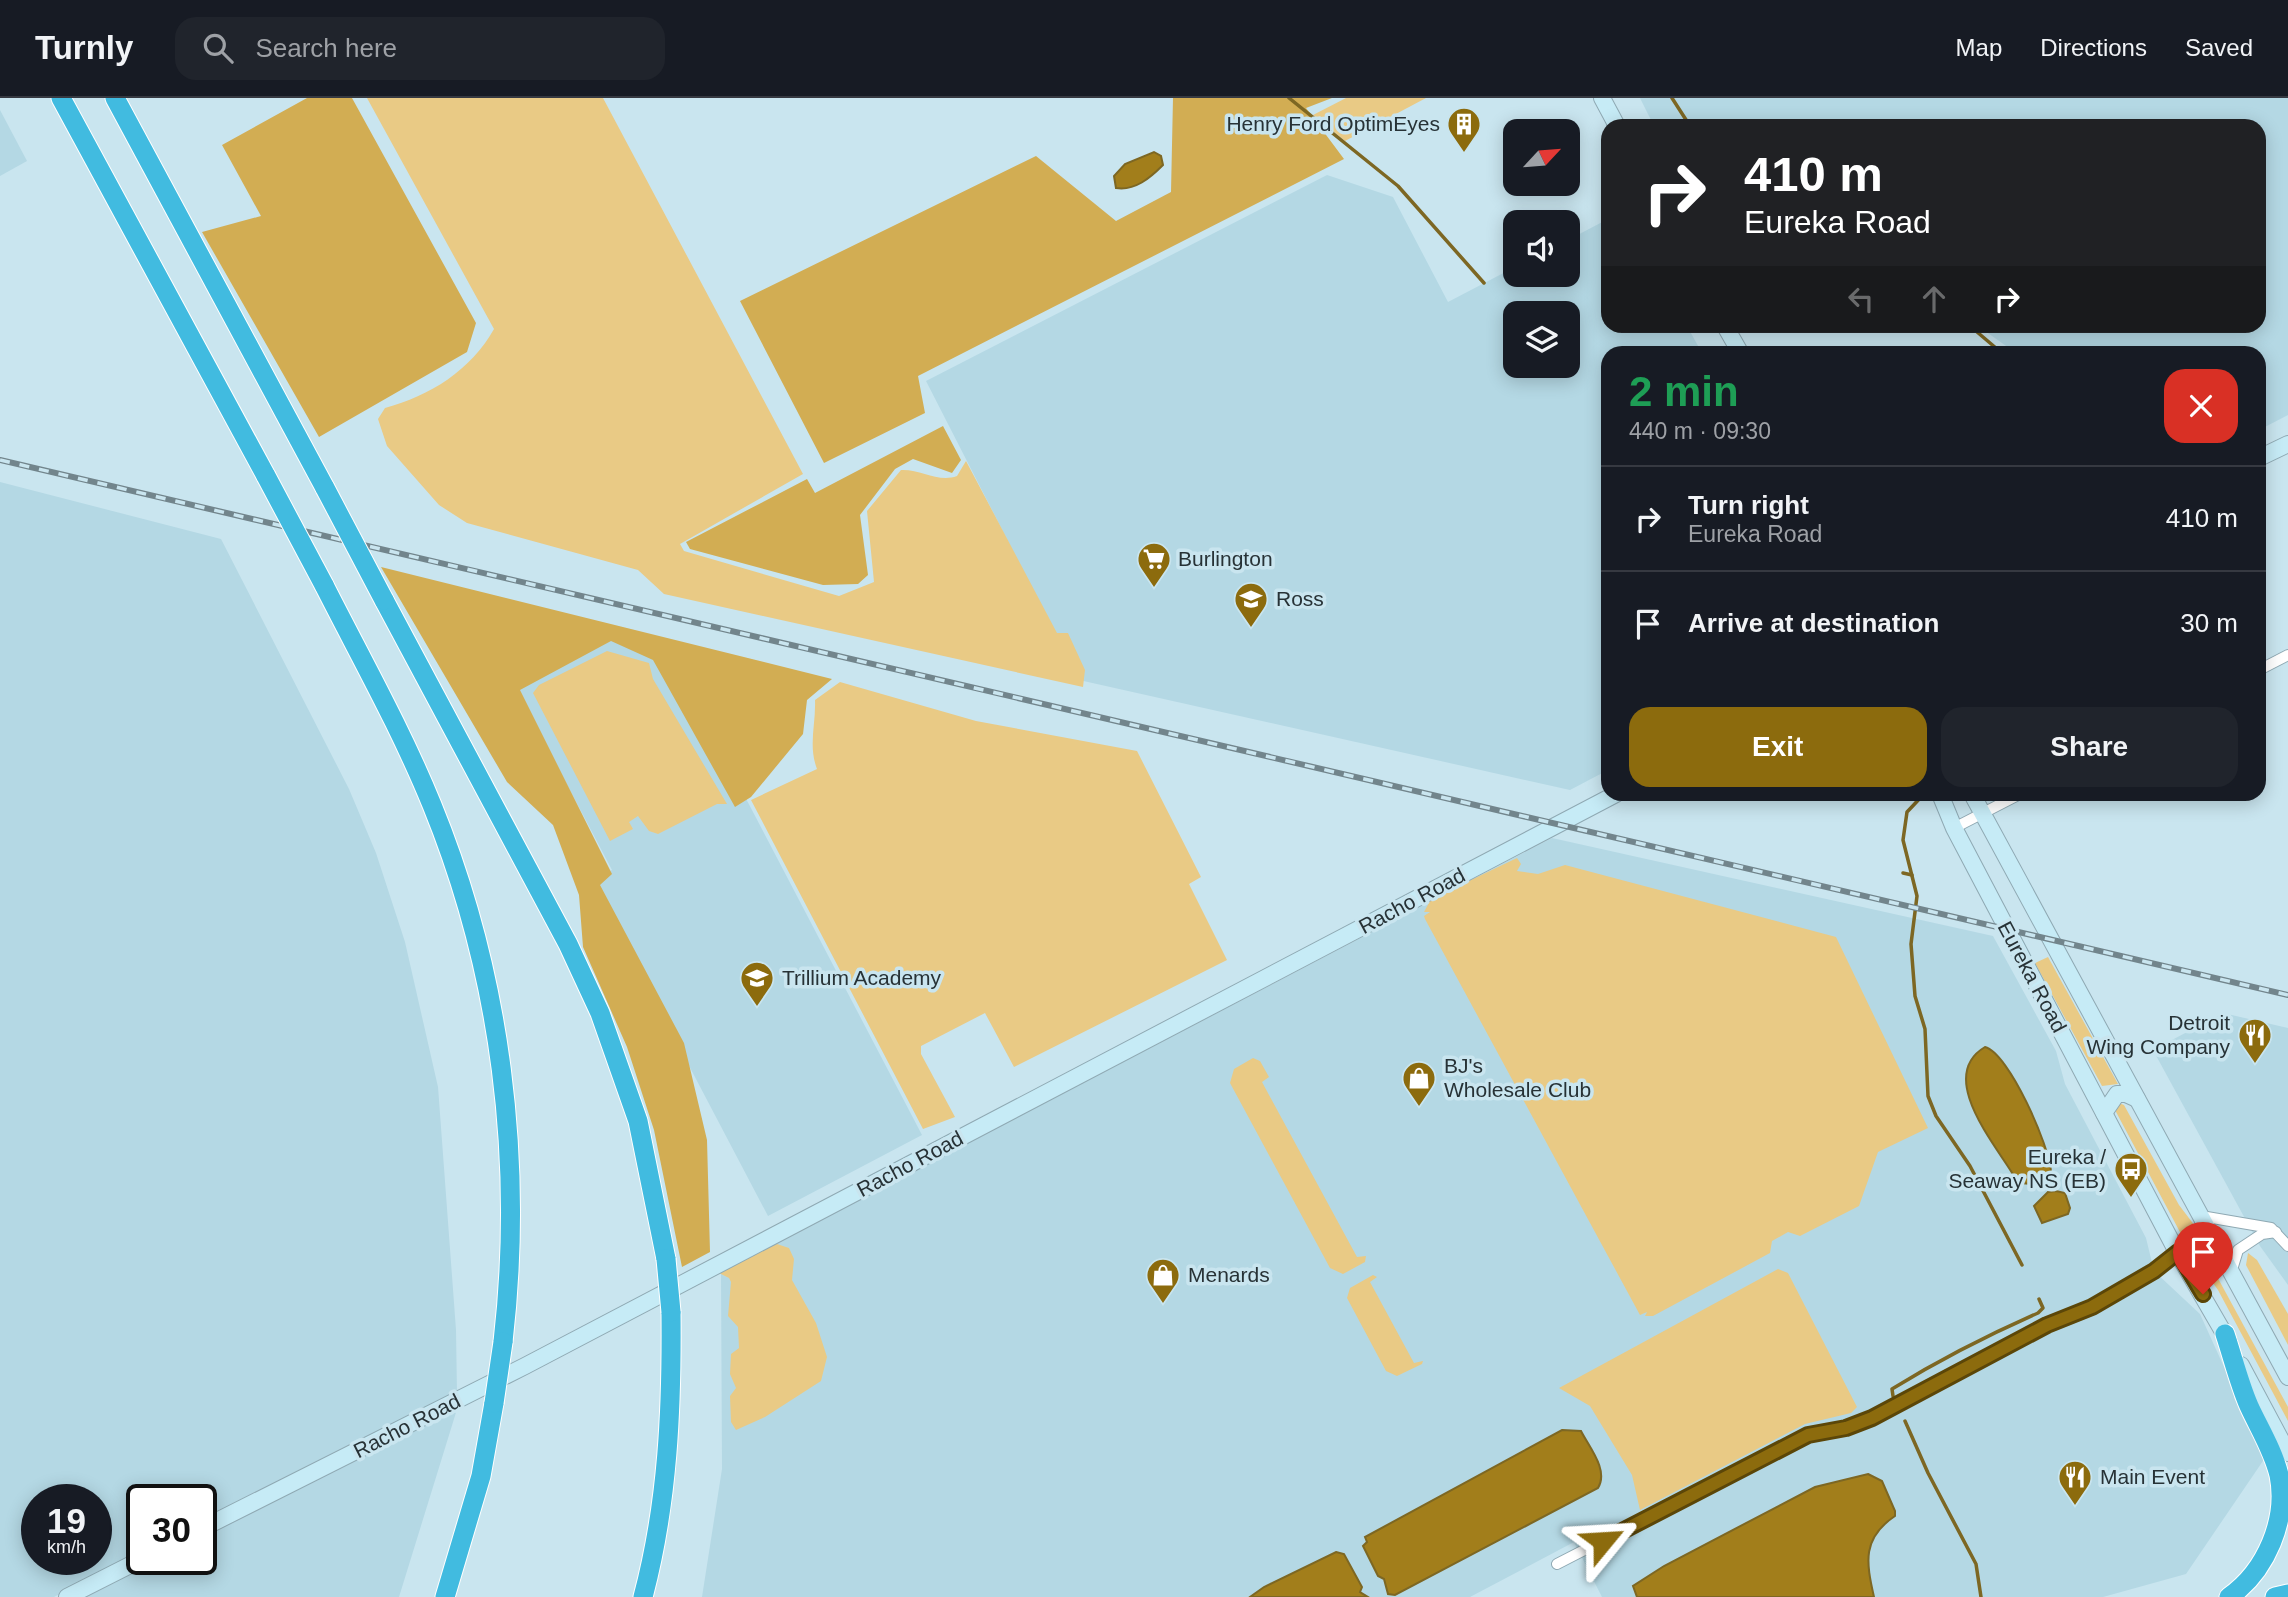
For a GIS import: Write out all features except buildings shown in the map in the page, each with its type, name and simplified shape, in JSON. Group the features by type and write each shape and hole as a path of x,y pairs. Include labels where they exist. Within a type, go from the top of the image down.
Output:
{"highway":[{"path":"61,98 324,585 414,763 449,850 478,947 499,1054 510,1162 511,1258 503,1342 481,1476 445,1597"},
{"path":"116,98 568,944 600,1013 638,1121 666,1259 671,1312 667,1463 654,1549 643,1597"},
{"path":"2225,1334 2248,1404 2272,1455 2281,1495 2281,1512 2264,1557 2249,1578 2229,1597"},
{"path":"2276,1597 2288,1594"}],"street":[{"path":"1602,98 1613,119"},
{"path":"2266,455 2288,444"},
{"path":"2266,666 2288,655"},
{"name":"Racho Road","path":"217,1521 525,1366 1602,801"},
{"name":"Eureka Road","path":"1943,801 1954,828 2104,1113 2288,1452"},
{"name":"Eureka Road","path":"1976,801 2288,1377"},
{"path":"1954,828 2007,801"},
{"path":"2104,1113 2117,1094 2137,1098"},
{"path":"2201,1216 2256,1223 2276,1233 2288,1246"},
{"path":"2231,1273 2242,1247 2262,1234 2276,1233"},
{"path":"1557,1564 1808,1435 1846,1428 1872,1418 2047,1325 2092,1307 2154,1271 2193,1242 2203,1242 2219,1250"},
{"path":"66,1597 126,1567"}],"shaded area":[{"path":"307,98 352,98 476,323 467,352 319,437 202,232 261,216 222,145"},
{"path":"367,98 603,98 803,474 680,544 684,551 839,596 874,582 867,511 901,470 950,478 957,476 966,461 1057,633 1068,633 1085,670 1083,687 664,594 638,570 467,523 439,505 387,446 378,419 385,408 433,389 461,369 485,344 494,329"},
{"path":"1173,98 1332,98 1306,108 1344,159 918,376 925,413 824,463 740,301 1036,156 1116,221 1171,192"},
{"path":"1346,98 1426,98 1345,141 1313,115"},
{"path":"1640,98 2288,98 2288,415 2266,426 2266,346 2006,346 1988,333 2266,333 2266,119 1650,119"},
{"path":"0,110 27,161 0,176"},
{"path":"1154,152 1161,156 1163,165 1158,170 1130,188 1116,188 1114,176 1125,164"},
{"path":"1327,175 1393,197 1448,302 1503,273 1503,287 1580,287 1580,234 1601,223 1601,333 1691,333 1698,346 1601,346 1601,774 1570,790 1079,680 926,381"},
{"path":"943,426 961,460 952,473 913,459 895,469 860,515 868,575 858,584 823,585 690,549 686,542 807,479 815,493"},
{"path":"0,482 221,539 349,789 376,853 405,942 438,1087 456,1330 457,1394 217,1514 217,1484 126,1484 126,1560 112,1567 112,1484 21,1484 21,1575 97,1575 54,1597 0,1597"},
{"path":"381,567 832,679 807,700 803,734 751,797 735,807 653,660 611,641 520,690 612,874 600,885 684,1043 707,1140 710,1252 682,1267 654,1130 627,1047 583,947 579,895 553,825 507,782"},
{"name":"Trillium Academy","path":"611,628 664,642 922,1135 768,1216 592,881 612,870 512,680"},
{"path":"607,651 649,663 653,679 727,804 717,804 658,834 649,831 638,816 629,822 633,829 610,841 533,693 539,685"},
{"path":"840,682 976,721 1137,751 1201,877 1189,884 1227,960 1014,1067 985,1013 921,1046 921,1054 955,1117 923,1129 751,800 817,769 813,743 815,700"},
{"path":"1552,838 1993,936 2056,1051 2065,1084 2146,1238 2154,1271 2200,1314 2234,1389 2234,1398 2267,1455 2186,1574 2103,1597 1602,1597 1574,1542 1470,1597 702,1597 722,1469 721,1272"},
{"path":"1517,858 1521,864 1517,871 1538,874 1565,865 1836,937 1928,1128 1878,1152 1859,1206 1800,1236 1788,1232 1772,1241 1770,1253 1653,1316 1645,1316 1647,1312 1640,1315 1424,916 1430,912 1424,912 1431,899"},
{"path":"2048,957 2118,1084 2102,1086 2035,963"},
{"path":"2223,1013 2288,1028 2288,1285 2260,1246 2153,1050"},
{"path":"1985,1047 1995,1053 2016,1083 2044,1143 2051,1172 2031,1184 2021,1183 2014,1176 1974,1110 1966,1075 1971,1060"},
{"path":"1253,1058 1260,1061 1269,1077 1262,1082 1357,1257 1366,1256 1365,1262 1343,1274 1330,1268 1230,1083 1234,1069"},
{"path":"2119,1103 2124,1105 2179,1205 2198,1230 2181,1234 2115,1110"},
{"path":"2048,1192 2065,1193 2070,1208 2068,1214 2042,1223 2034,1206"},
{"path":"777,1244 789,1248 794,1259 792,1280 816,1323 827,1357 821,1381 765,1417 736,1430 731,1422 730,1396 736,1388 730,1374 731,1354 739,1348 738,1327 728,1316 731,1282 717,1272"},
{"path":"2197,1253 2208,1260 2288,1407 2288,1421 2218,1290 2193,1255"},
{"path":"2248,1253 2257,1260 2288,1314 2288,1345 2246,1265"},
{"path":"1778,1269 1788,1273 1857,1407 1851,1413 1805,1424 1640,1510 1632,1475 1590,1406 1559,1388"},
{"path":"1373,1275 1377,1277 1370,1282 1414,1363 1423,1361 1397,1376 1386,1371 1347,1298 1350,1288"},
{"path":"458,1406 399,1597 81,1597 126,1574 217,1575 217,1528"},
{"path":"1562,1430 1581,1431 1600,1466 1601,1481 1598,1488 1395,1595 1388,1594 1384,1579 1378,1576 1363,1546 1367,1542 1365,1537"},
{"path":"1868,1474 1882,1481 1895,1511 1895,1516 1877,1533 1869,1552 1869,1573 1874,1597 1637,1597 1633,1586 1664,1566 1815,1487"},
{"path":"1336,1552 1344,1554 1362,1587 1360,1592 1368,1597 1250,1597 1264,1587"}],"waterway":[{"path":"1289,98 1398,186 1484,283"},
{"path":"1672,98 1686,119"},
{"path":"1978,333 1994,346"},
{"path":"1917,801 1907,812 1903,840 1917,896 1911,944 1915,996 1925,1029 1928,1096 1936,1116 1970,1166 2022,1265"},
{"path":"1903,873 1912,875"},
{"path":"1893,1396 1892,1389 1928,1368 2038,1313 2043,1308 2039,1299"},
{"path":"1905,1421 1928,1473 1976,1564 1981,1597"}],"railway":[{"path":"0,460 2288,995"}],"place":[{"name":"Henry Ford OptimEyes","path":"1464,154"},
{"name":"Burlington","path":"1154,589"},
{"name":"Ross","path":"1251,629"},
{"name":"Trillium Academy","path":"757,1008"},
{"name":"Detroit Wing Company","path":"2255,1065"},
{"name":"BJ's Wholesale Club","path":"1419,1108"},
{"name":"Eureka / Seaway NS (EB)","path":"2131,1199"},
{"name":"Menards","path":"1163,1305"},
{"name":"Main Event","path":"2075,1507"}],"route":[{"path":"1603,1541 1743,1471 1808,1435 1846,1428 1872,1418 2047,1325 2092,1307 2154,1271 2178,1252 2203,1294"}]}
